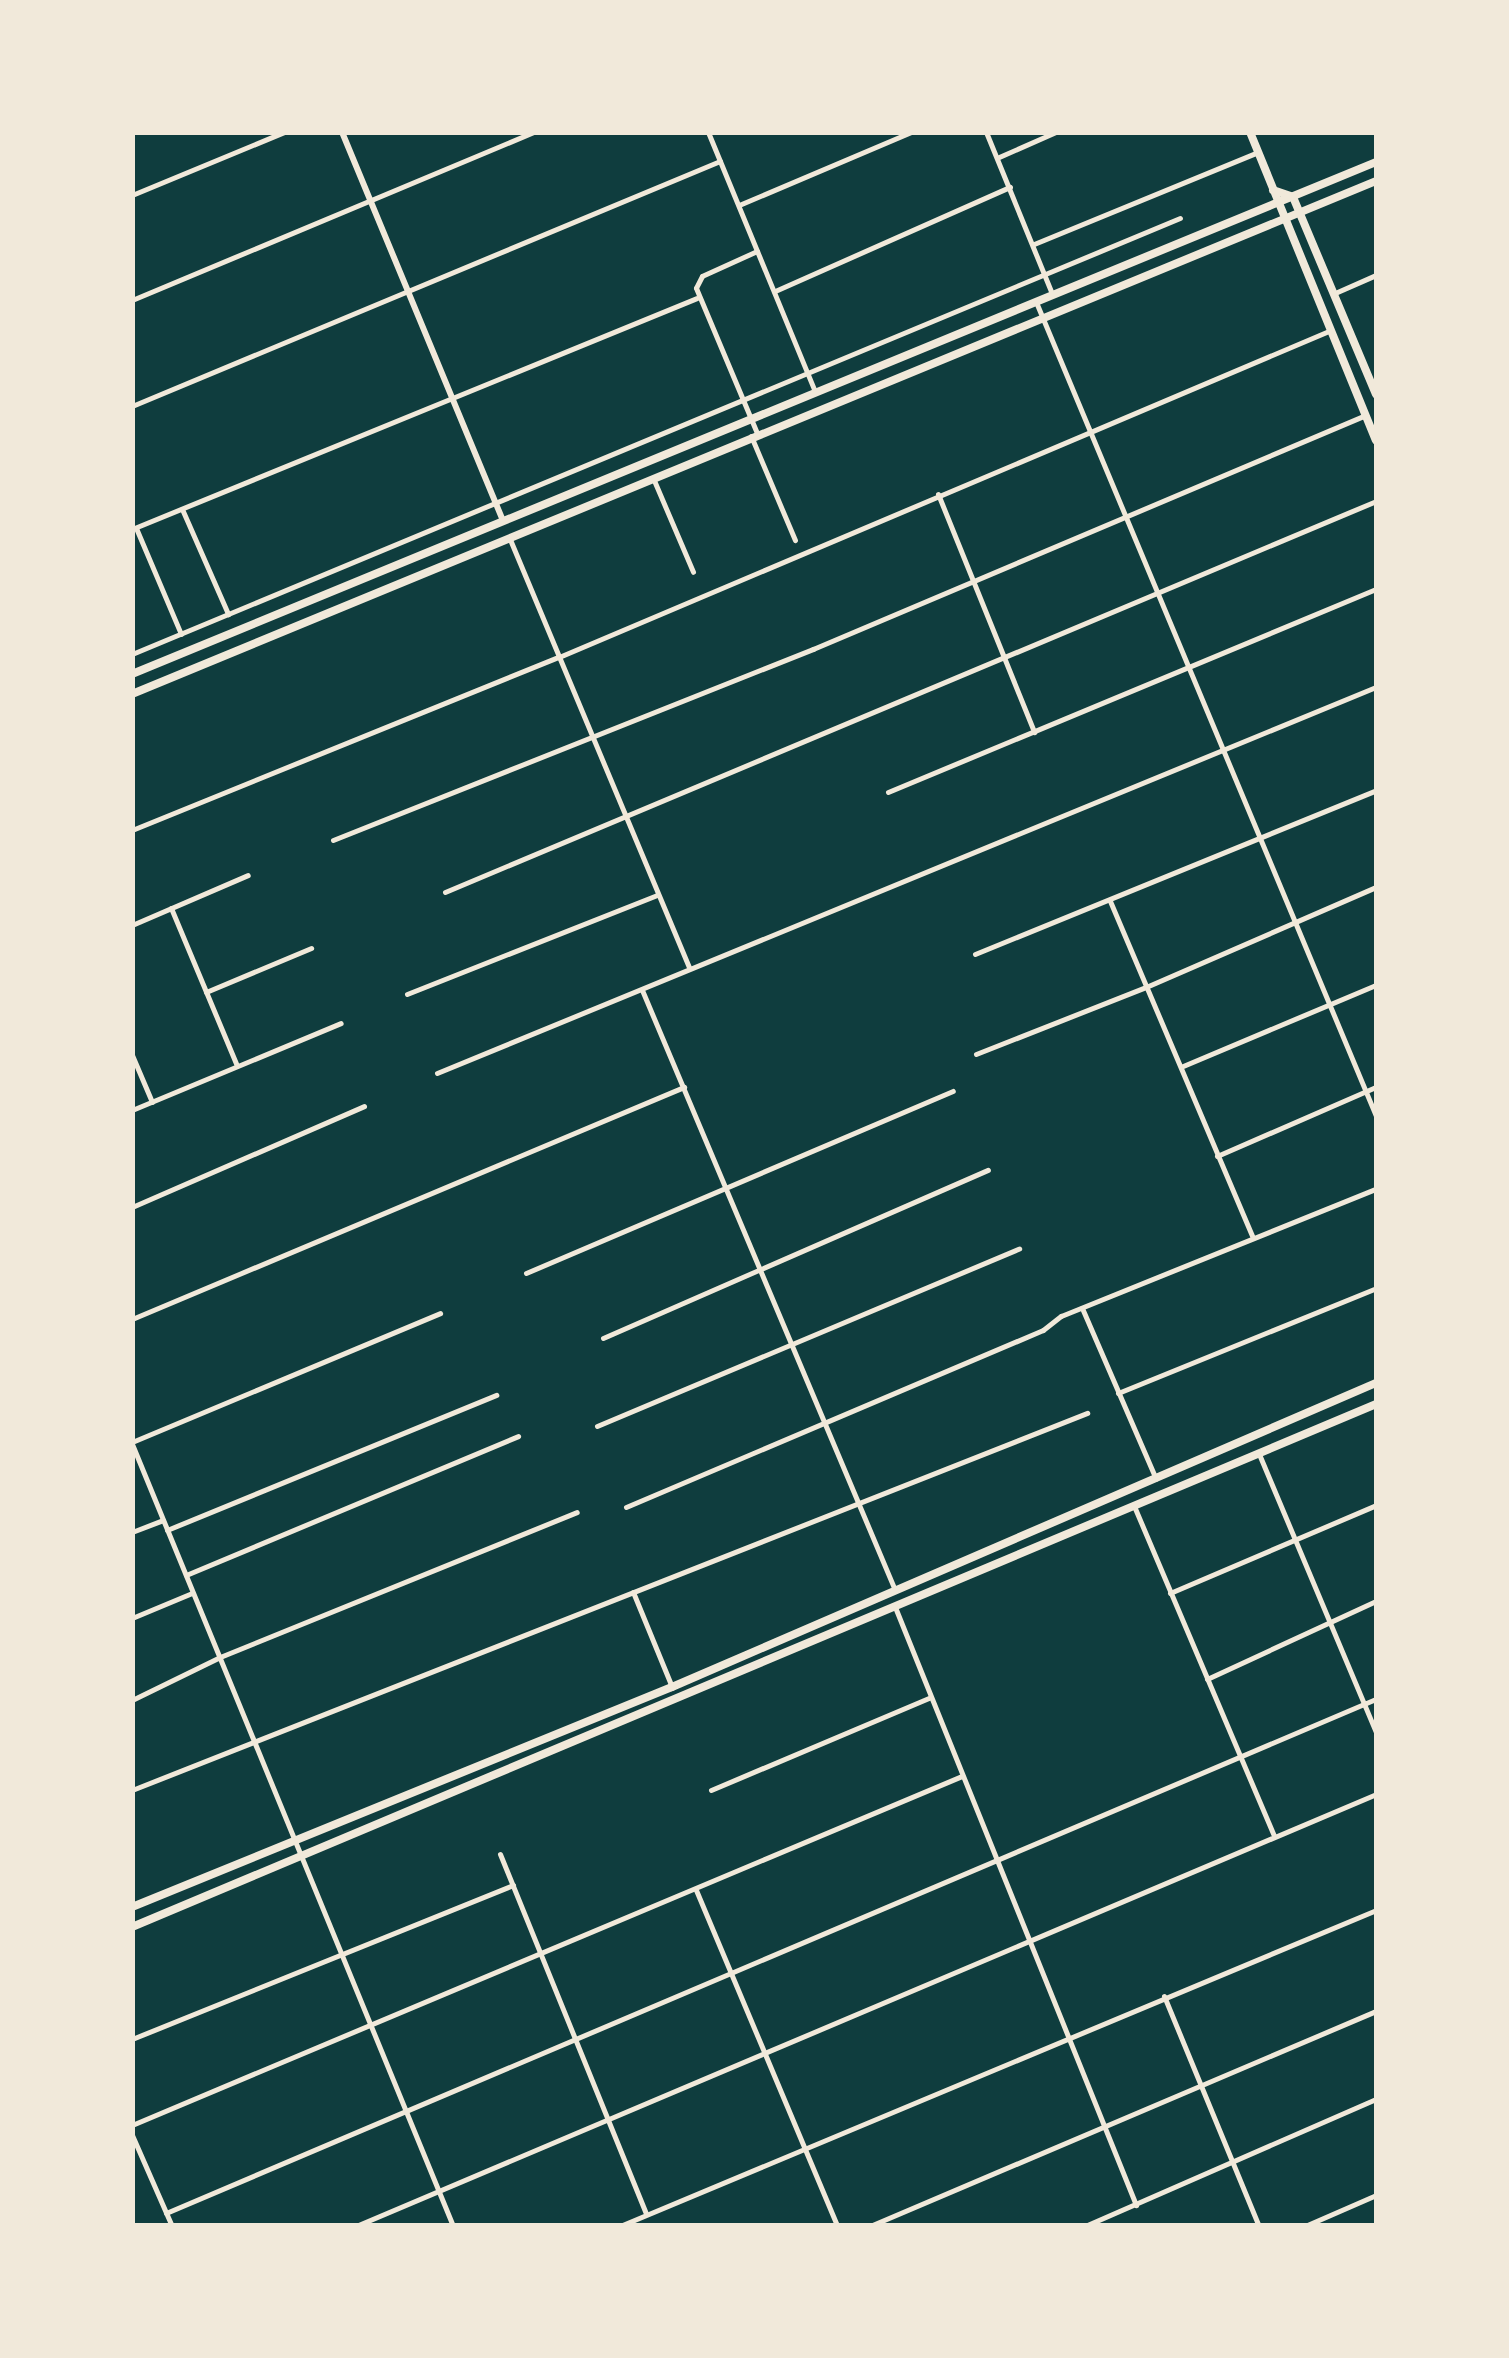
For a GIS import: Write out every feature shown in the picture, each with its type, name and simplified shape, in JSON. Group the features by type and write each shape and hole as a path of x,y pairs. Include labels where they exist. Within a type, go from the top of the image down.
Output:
{"main road":[{"path":"1250,132 1276,204 1376,440"},
{"path":"132,674 1376,162"},
{"path":"132,694 754,434 1376,182"},
{"path":"1273,190 1293,197 1376,394"},
{"path":"613,474 610,484 620,490"},
{"path":"570,492 579,497 577,508"},
{"path":"132,1907 672,1686 1376,1383"},
{"path":"132,1927 1376,1404"},
{"path":"984,1553 990,1567"}],"street":[{"path":"132,194 284,132"},
{"path":"342,132 502,519"},
{"path":"132,300 534,132"},
{"path":"708,132 816,391"},
{"path":"738,205 911,132"},
{"path":"986,132 1052,294"},
{"path":"998,158 1056,132"},
{"path":"1034,244 1258,152"},
{"path":"132,406 720,161"},
{"path":"774,291 1010,187"},
{"path":"132,654 1180,218"},
{"path":"757,251 702,276 696,283 697,298 751,417 795,540"},
{"path":"1335,293 1376,275"},
{"path":"181,634 134,528 697,298"},
{"path":"1036,301 1376,1116"},
{"path":"132,830 558,657 1329,330"},
{"path":"334,840 972,582 1366,416"},
{"path":"652,477 693,572"},
{"path":"938,494 1034,732"},
{"path":"445,892 1376,501"},
{"path":"182,508 228,614"},
{"path":"508,536 689,968"},
{"path":"888,792 1376,589"},
{"path":"437,1073 1226,752 1376,687"},
{"path":"975,954 1376,790"},
{"path":"132,924 248,876"},
{"path":"976,1054 1146,987 1376,887"},
{"path":"407,994 657,895"},
{"path":"1110,901 1253,1238"},
{"path":"171,908 237,1066"},
{"path":"206,992 311,948"},
{"path":"1182,1066 1376,986"},
{"path":"642,990 896,1590"},
{"path":"132,1110 342,1023"},
{"path":"132,1055 152,1102"},
{"path":"132,1319 684,1087"},
{"path":"1217,1156 1376,1087"},
{"path":"526,1273 953,1091"},
{"path":"132,1207 364,1106"},
{"path":"603,1338 988,1170"},
{"path":"626,1508 1043,1330 1061,1316 1376,1189"},
{"path":"598,1426 1019,1249"},
{"path":"1118,1393 1376,1288"},
{"path":"1082,1308 1156,1480"},
{"path":"440,1313 132,1443 453,2226"},
{"path":"168,1530 496,1394"},
{"path":"132,1790 253,1739 1087,1413"},
{"path":"186,1575 518,1436"},
{"path":"1259,1454 1376,1732"},
{"path":"1134,1506 1274,1836"},
{"path":"1170,1593 1376,1506"},
{"path":"132,1700 220,1658 576,1512"},
{"path":"132,1532 163,1520"},
{"path":"633,1591 672,1686"},
{"path":"132,1618 192,1593"},
{"path":"1206,1679 1376,1601"},
{"path":"894,1606 1136,2204"},
{"path":"711,1790 929,1698"},
{"path":"166,2213 1376,1699"},
{"path":"132,2125 962,1776"},
{"path":"356,2226 1376,1794"},
{"path":"500,1854 646,2214"},
{"path":"132,2039 513,1885"},
{"path":"696,1890 836,2226"},
{"path":"620,2226 1066,2036 1376,1910"},
{"path":"1164,1996 1259,2226"},
{"path":"870,2226 1376,2011"},
{"path":"1085,2226 1103,2222 1376,2100"},
{"path":"132,2135 171,2224 162,2226"},
{"path":"1305,2226 1376,2195"}]}
